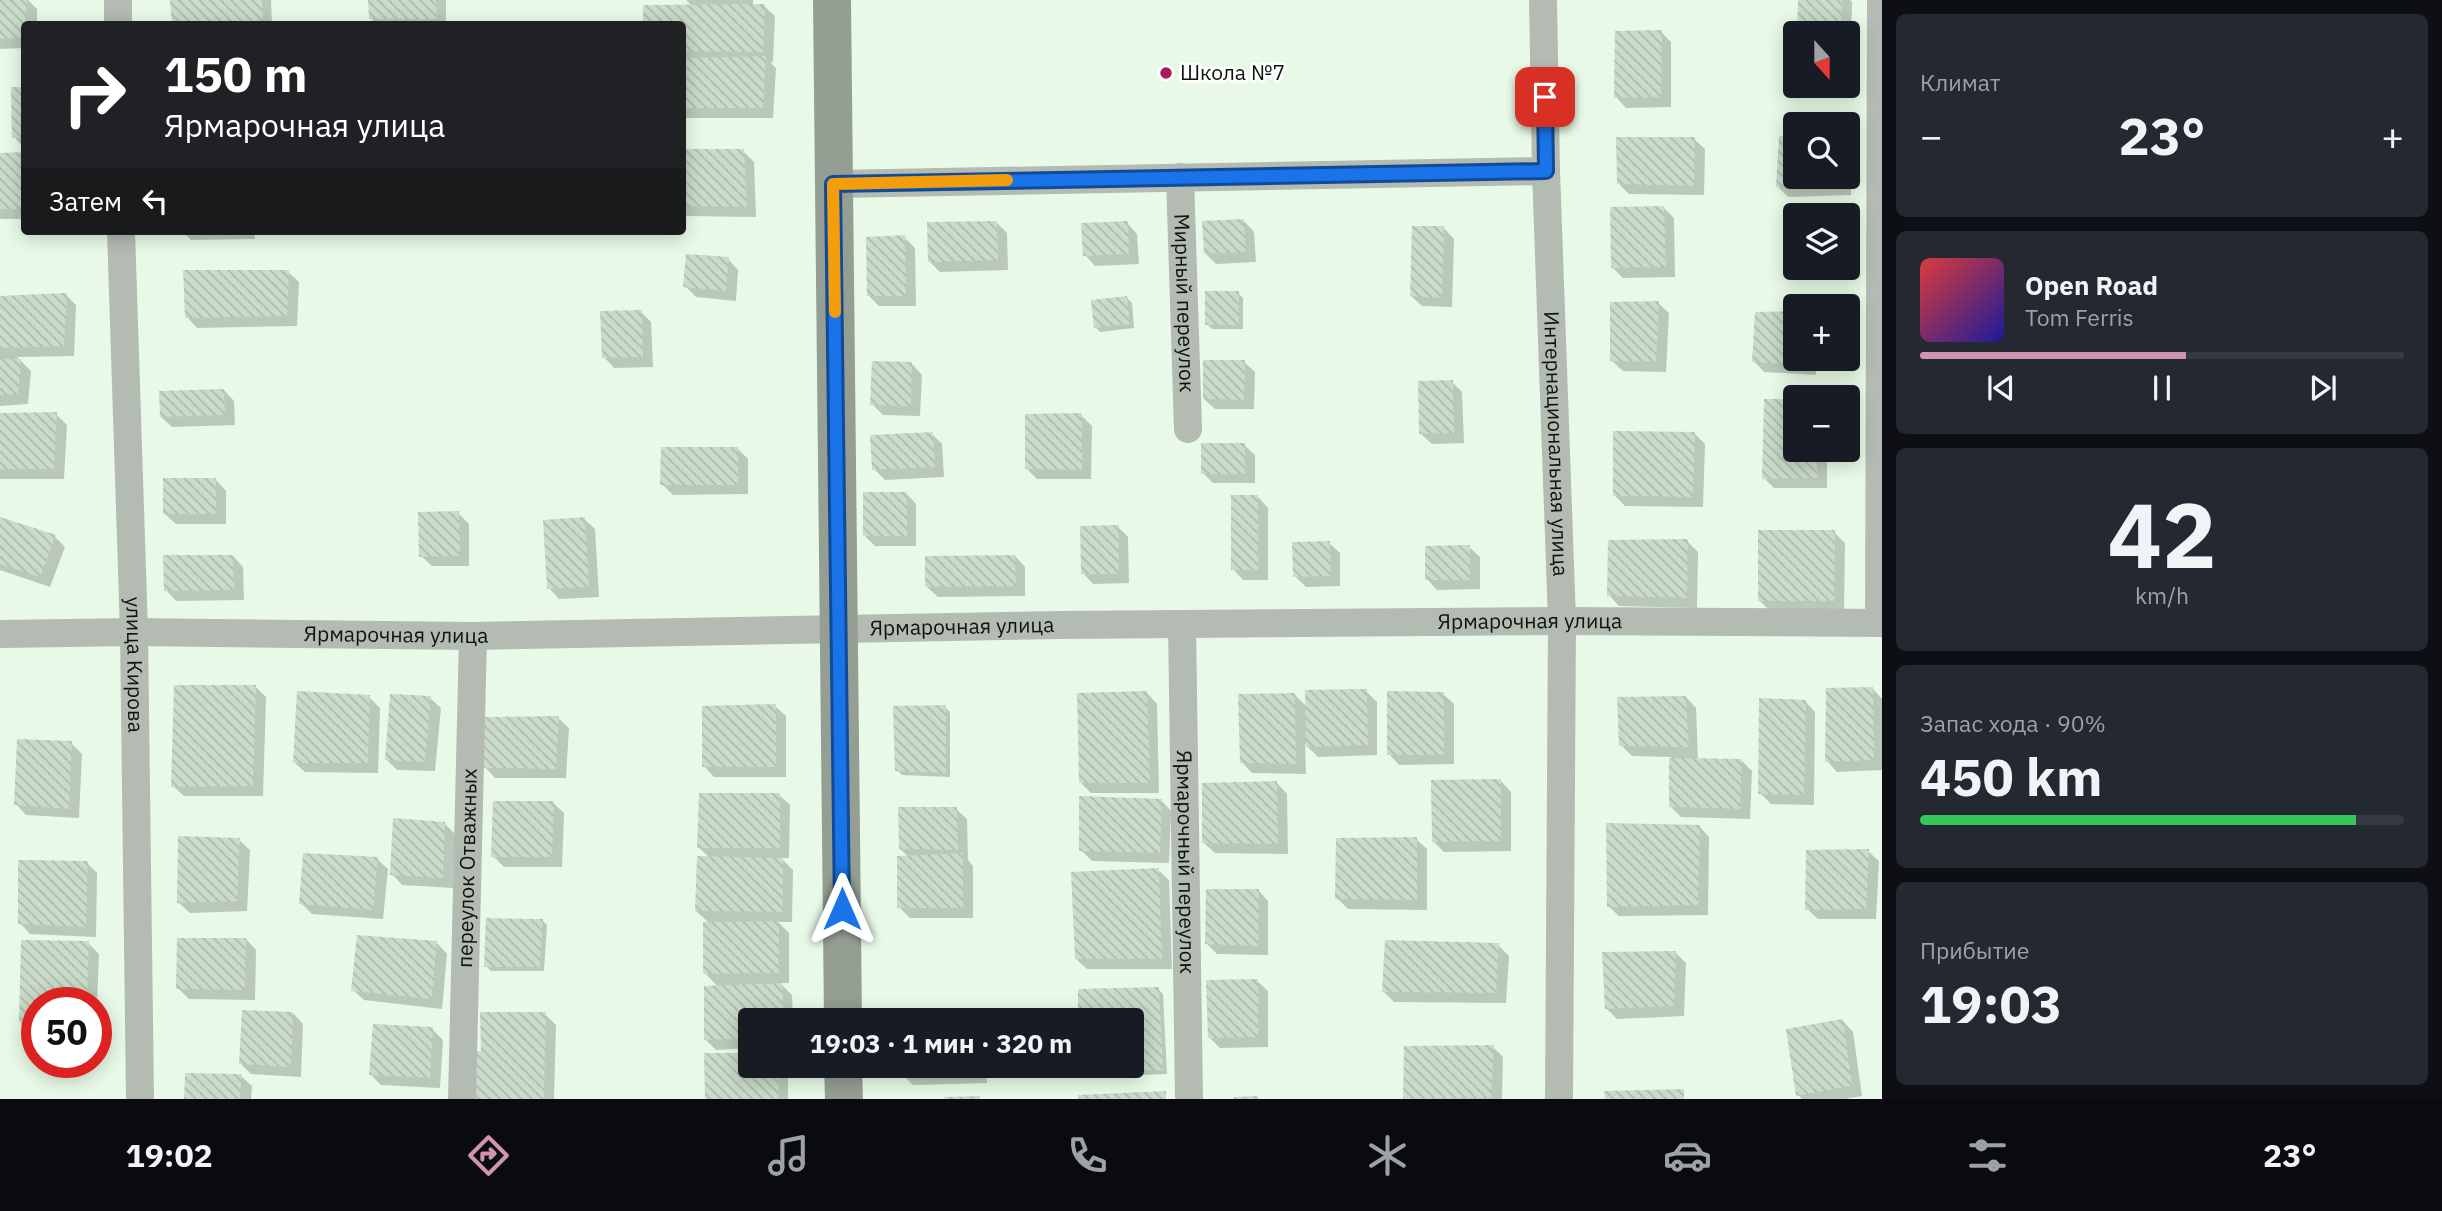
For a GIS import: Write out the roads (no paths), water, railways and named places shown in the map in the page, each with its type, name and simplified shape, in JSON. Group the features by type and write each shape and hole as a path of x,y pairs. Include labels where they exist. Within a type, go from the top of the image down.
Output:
{"main road":[{"path":"832,0 843,1008"},
{"path":"843,1078 844,1099"}],"street":[{"path":"118,0 118,21"},
{"name":"Интернациональная улица","path":"1543,0 1546,171 1562,621 1559,1099"},
{"path":"1880,623 1881,0"},
{"path":"833,184 1546,171"},
{"name":"Мирный переулок","path":"1180,177 1188,429"},
{"name":"улица Кирова","path":"121,235 134,632 140,1099"},
{"name":"Ярмарочная улица","path":"0,634 134,632 473,636 1182,624 1562,621 1880,623"},
{"name":"Ярмарочный переулок","path":"1182,624 1189,1099"},
{"name":"переулок Отважных","path":"462,1099 473,636"}],"place":[{"name":"Школа №7","path":"1166,73"}]}
